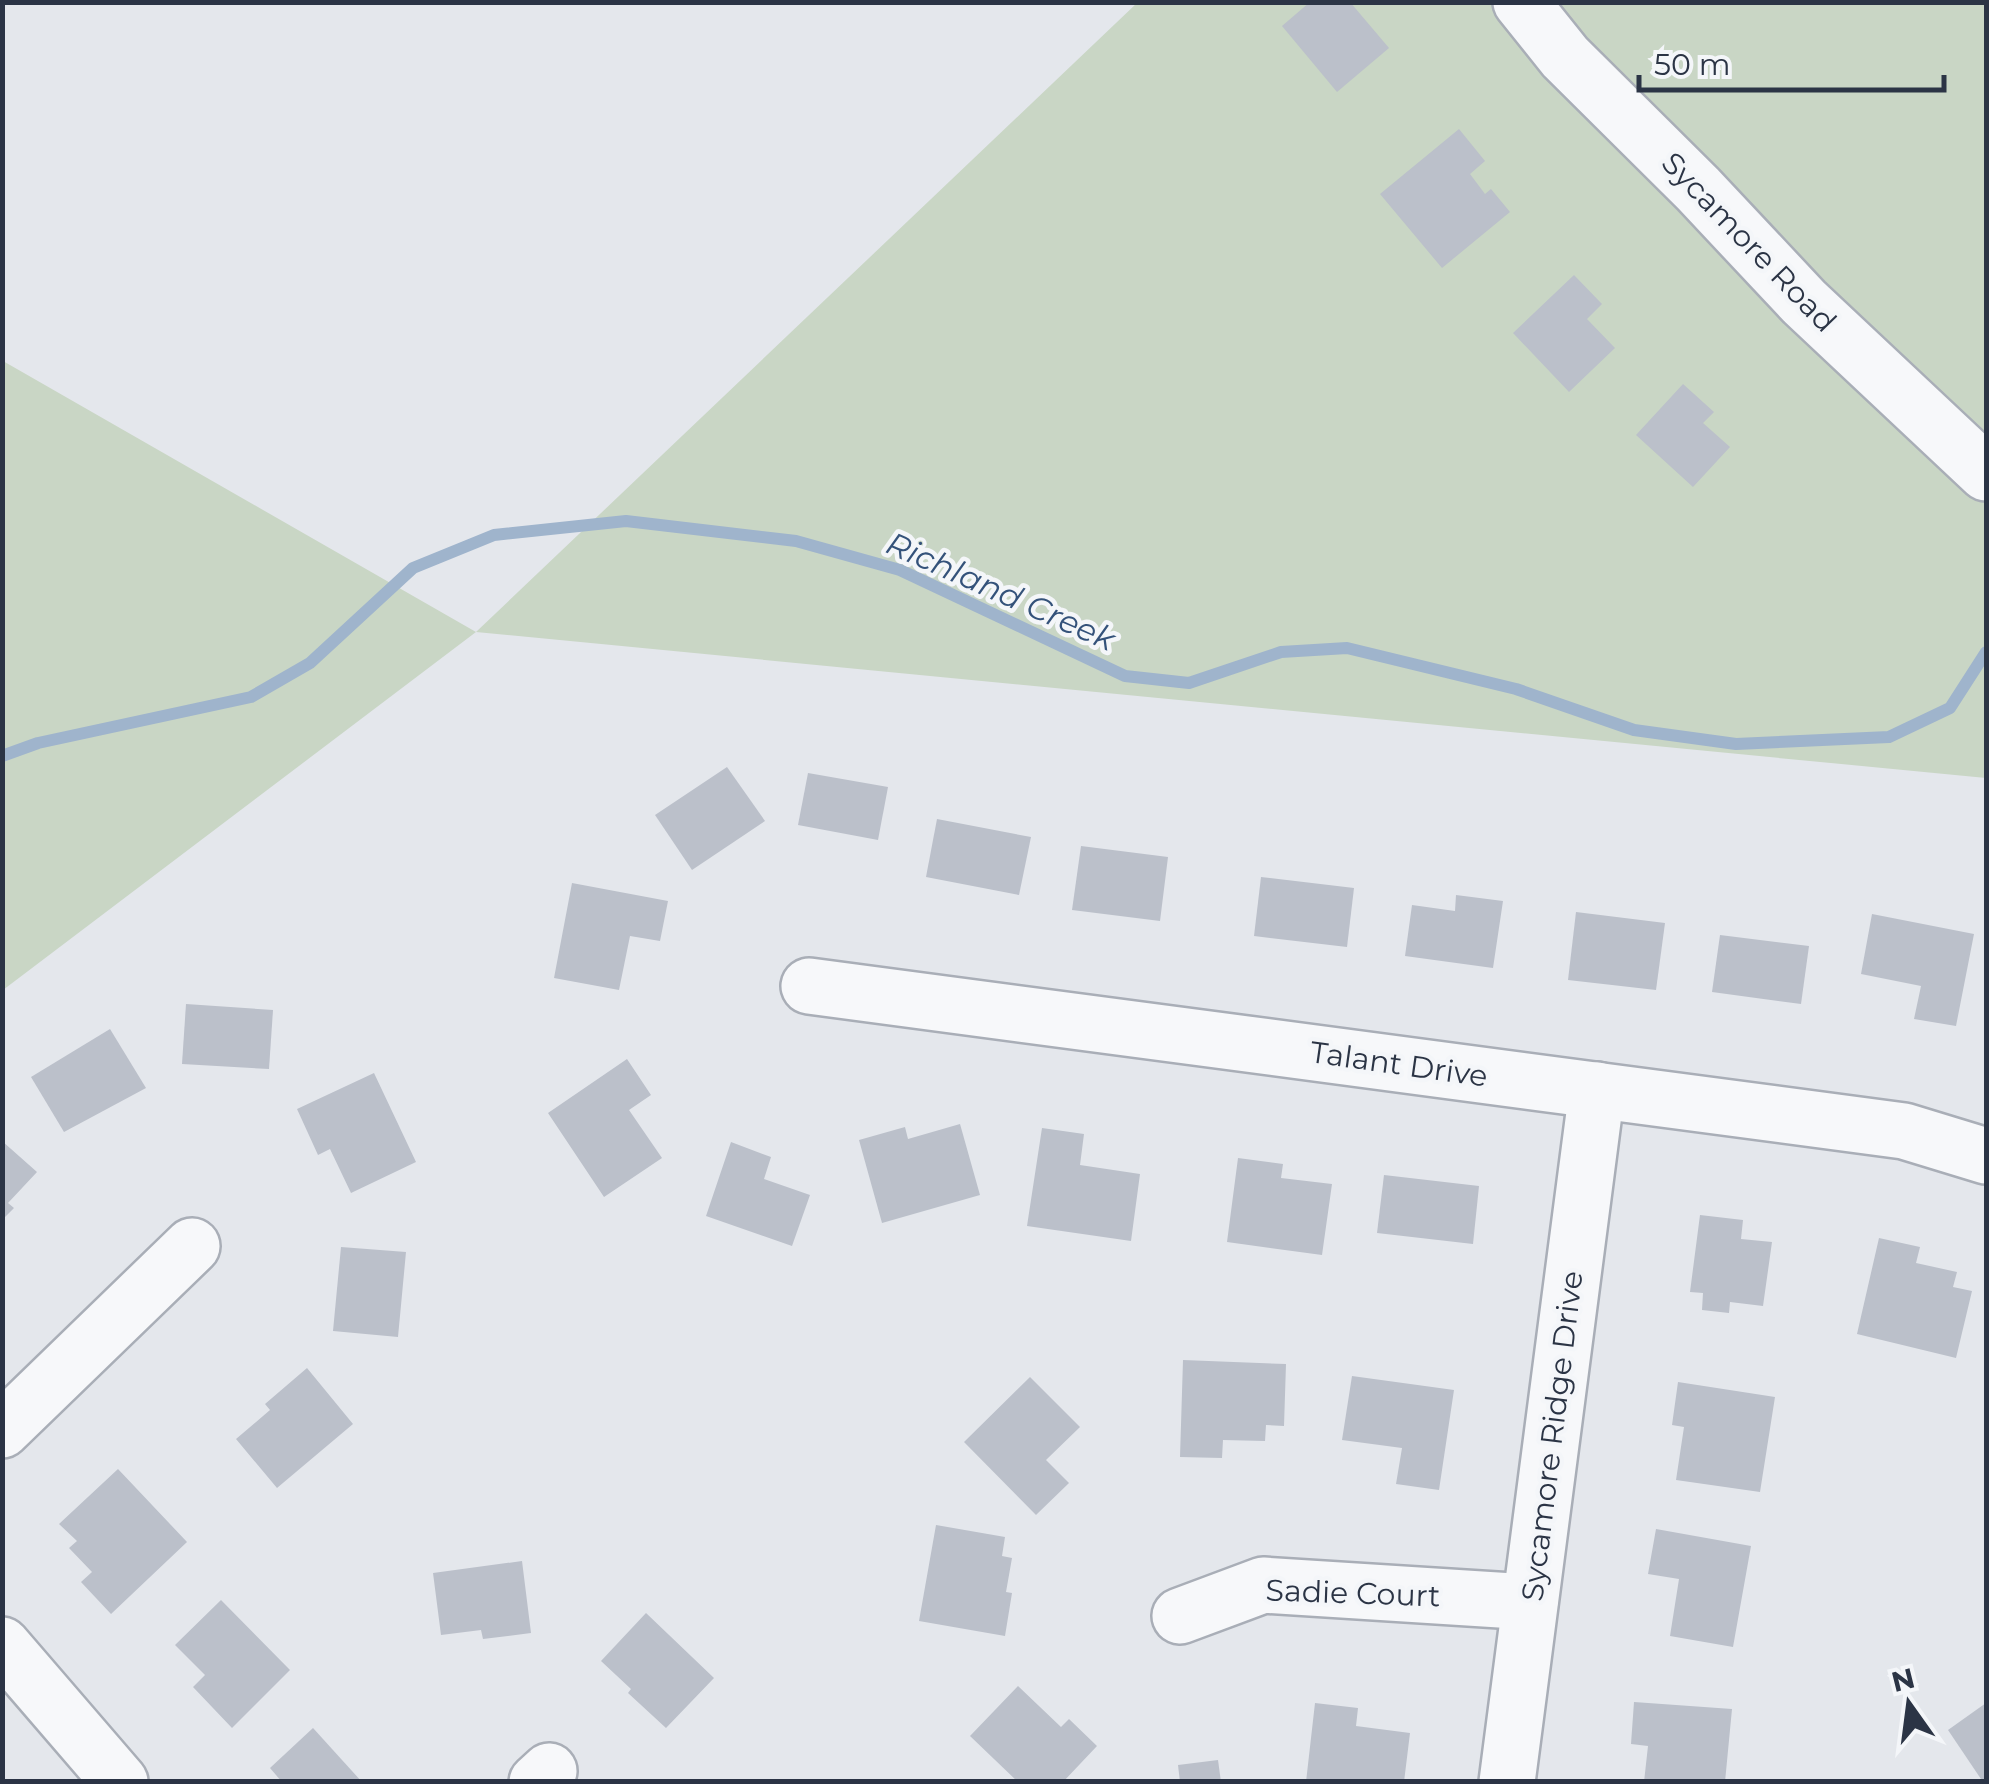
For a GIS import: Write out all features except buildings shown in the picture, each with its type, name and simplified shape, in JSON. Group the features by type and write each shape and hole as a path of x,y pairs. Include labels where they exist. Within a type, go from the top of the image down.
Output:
{"street":[{"name":"Sycamore Road","path":"1521,2 1565,57 1698,189 1804,302 1986,473"},
{"name":"Talant Drive","path":"809,986 1904,1131 1986,1156"},
{"name":"Sycamore Ridge Drive","path":"1507,1782 1597,1090"},
{"path":"2,1430 192,1246"},
{"name":"Sadie Court","path":"1180,1616 1262,1585 1530,1602"},
{"path":"2,1645 120,1782"}],"green space":[{"path":"1137,3 1986,3 1986,778 476,632"},
{"path":"3,361 476,632 3,990"}],"waterway":[{"name":"Richland Creek","path":"2,756 38,743 251,697 310,663 413,568 494,535 626,521 796,541 900,570 1125,676 1189,683 1281,652 1347,648 1516,689 1634,730 1736,744 1889,737 1950,708 1986,652"}]}
